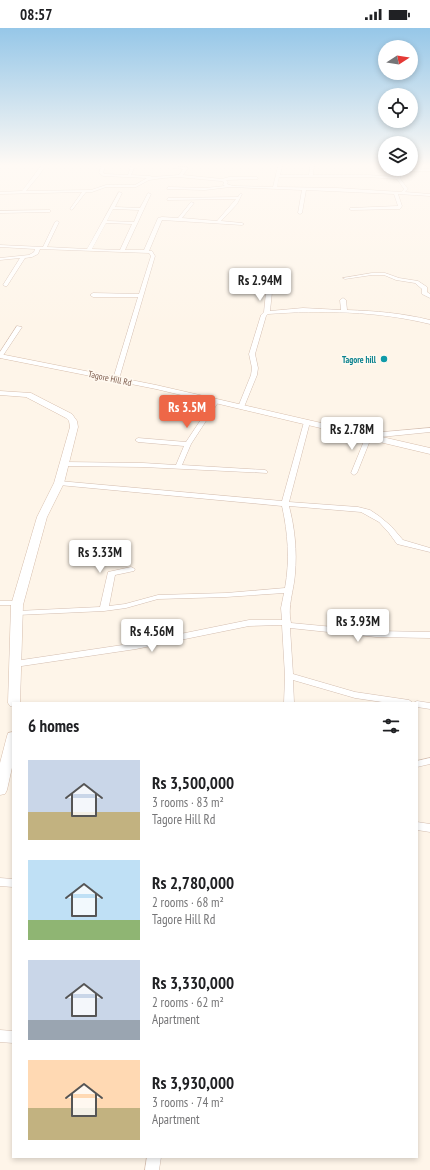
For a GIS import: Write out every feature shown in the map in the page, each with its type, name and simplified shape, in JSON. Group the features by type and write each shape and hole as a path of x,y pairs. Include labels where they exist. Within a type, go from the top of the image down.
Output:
{"street":[{"path":"89,250 106,219"},
{"path":"122,251 137,219"},
{"path":"146,252 160,219"},
{"path":"183,219 242,224"},
{"path":"45,247 57,222"},
{"path":"104,222 135,223"},
{"path":"0,246 150,252 153,256 116,379"},
{"path":"0,259 34,255 38,247"},
{"path":"5,285 23,257"},
{"path":"345,278 372,274 385,274 398,279 419,283 425,288 424,293 430,296"},
{"path":"242,407 254,375 255,368 252,354 264,315 267,313 269,292"},
{"path":"93,295 141,296"},
{"path":"343,300 344,312"},
{"path":"267,313 303,310 394,314 430,322"},
{"path":"0,356 19,328"},
{"name":"Tagore Hill Rd","path":"0,356 116,379 430,451"},
{"path":"0,393 28,395 69,416 73,421 74,427 59,483 42,517 17,608 14,702"},
{"path":"178,467 188,444 216,402"},
{"path":"289,702 287,623 285,608 291,576 292,554 290,525 285,504 307,422"},
{"path":"354,473 368,437 381,434 430,430"},
{"path":"138,440 188,444"},
{"path":"65,464 178,467 265,472"},
{"path":"59,483 365,510 392,531 400,542 430,550"},
{"path":"104,609 111,574 131,569"},
{"path":"0,603 17,608 104,609 126,606 158,597 226,595 288,590"},
{"path":"15,664 136,646 249,624 287,623 376,634 430,635"},
{"path":"289,676 355,694 403,702"},
{"path":"418,704 430,706"},
{"path":"0,790 11,754"},
{"path":"418,764 430,761"},
{"path":"418,826 430,828"},
{"path":"0,882 12,883"},
{"path":"0,1036 12,1037"},
{"path":"152,1170 154,1158"}],"place":[{"name":"Tagore hill","path":"384,359"}]}
